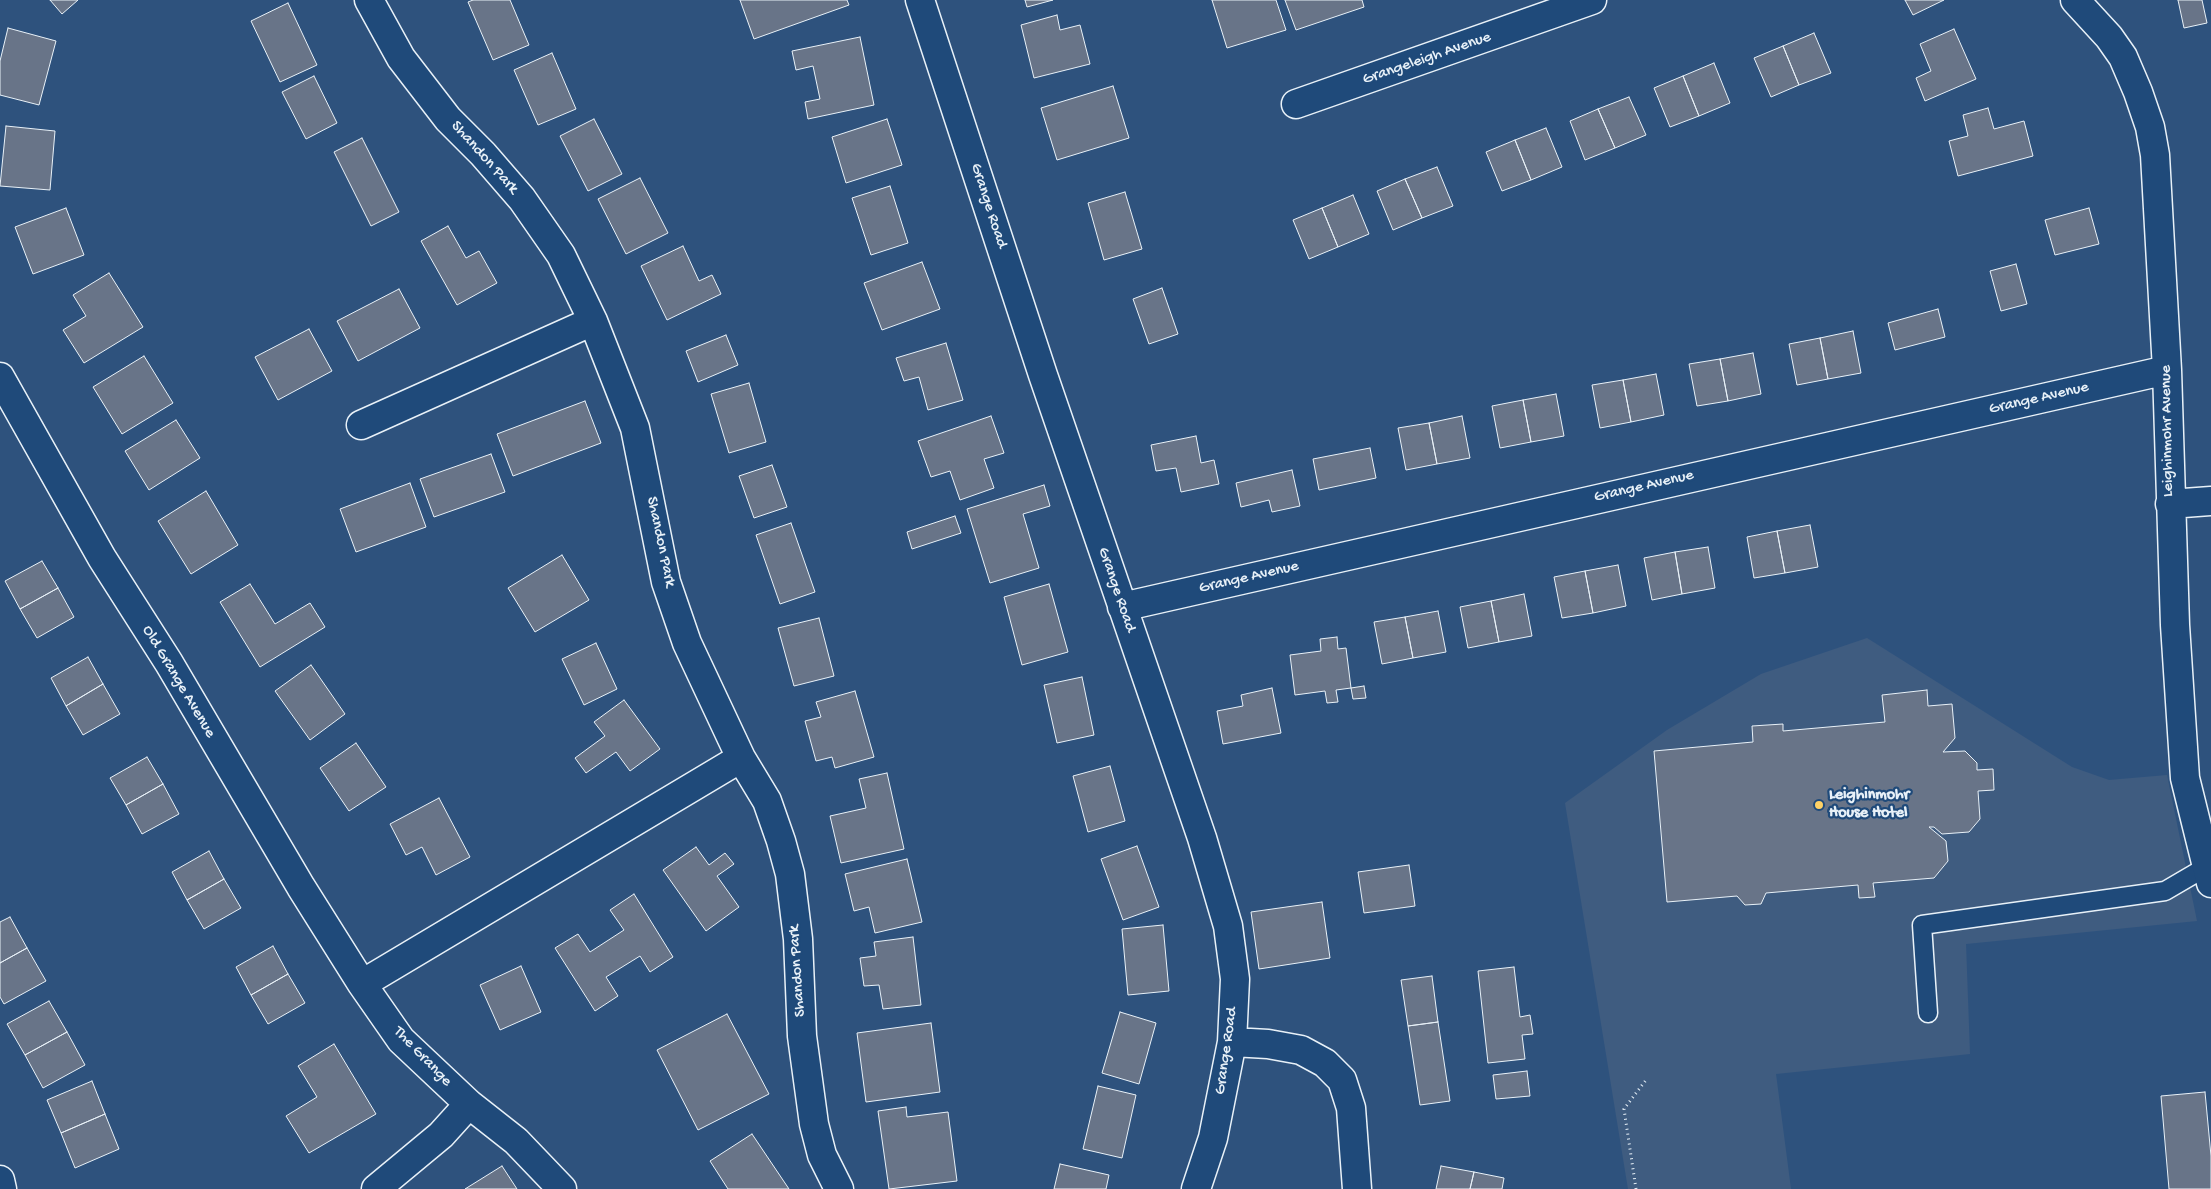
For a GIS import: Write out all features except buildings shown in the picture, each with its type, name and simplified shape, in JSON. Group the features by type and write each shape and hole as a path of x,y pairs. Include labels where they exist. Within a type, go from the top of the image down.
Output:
{"street":[{"name":"Shandon Park","path":"369,0 401,58 448,119 483,154 522,199 561,255 593,321 635,428 666,582 687,644 741,758 767,801 790,874 798,939 802,1036 814,1124 822,1154 839,1189"},
{"name":"Grange Road","path":"920,0 1122,607 1202,838 1228,926 1235,980 1232,1042 1213,1138 1196,1189"},
{"name":"Grangeleigh Avenue","path":"1296,104 1555,6 1592,0"},
{"name":"Leighinmohr Avenue","path":"2075,0 2123,57 2150,127 2155,155 2167,370 2170,504 2185,778 2209,875"},
{"path":"361,425 593,321"},
{"name":"Grange Avenue","path":"1122,607 2167,370"},
{"name":"Old Grange Avenue","path":"0,377 102,558 169,663 302,888 362,984"},
{"path":"2170,504 2211,500"},
{"path":"362,984 741,758"},
{"name":"The Grange","path":"362,984 401,1040 469,1104 516,1141 562,1189"},
{"path":"1232,1042 1268,1044 1301,1050 1325,1063 1342,1080 1351,1108 1357,1189"},
{"path":"376,1189 441,1135 469,1104"},
{"path":"0,1180 2,1189"}],"lane":[{"path":"1928,1013 1922,925 2164,892 2209,875"}],"path":[{"path":"1636,1189 1624,1109 1646,1080"}],"shaded area":[{"path":"1867,638 2072,767 2109,780 2167,775 2197,921 1966,944 1970,1054 1776,1074 1791,1189 1628,1189 1565,803 1667,730 1761,674"}],"place":[{"name":"Leighinmohr House Hotel","path":"1819,805"}]}
